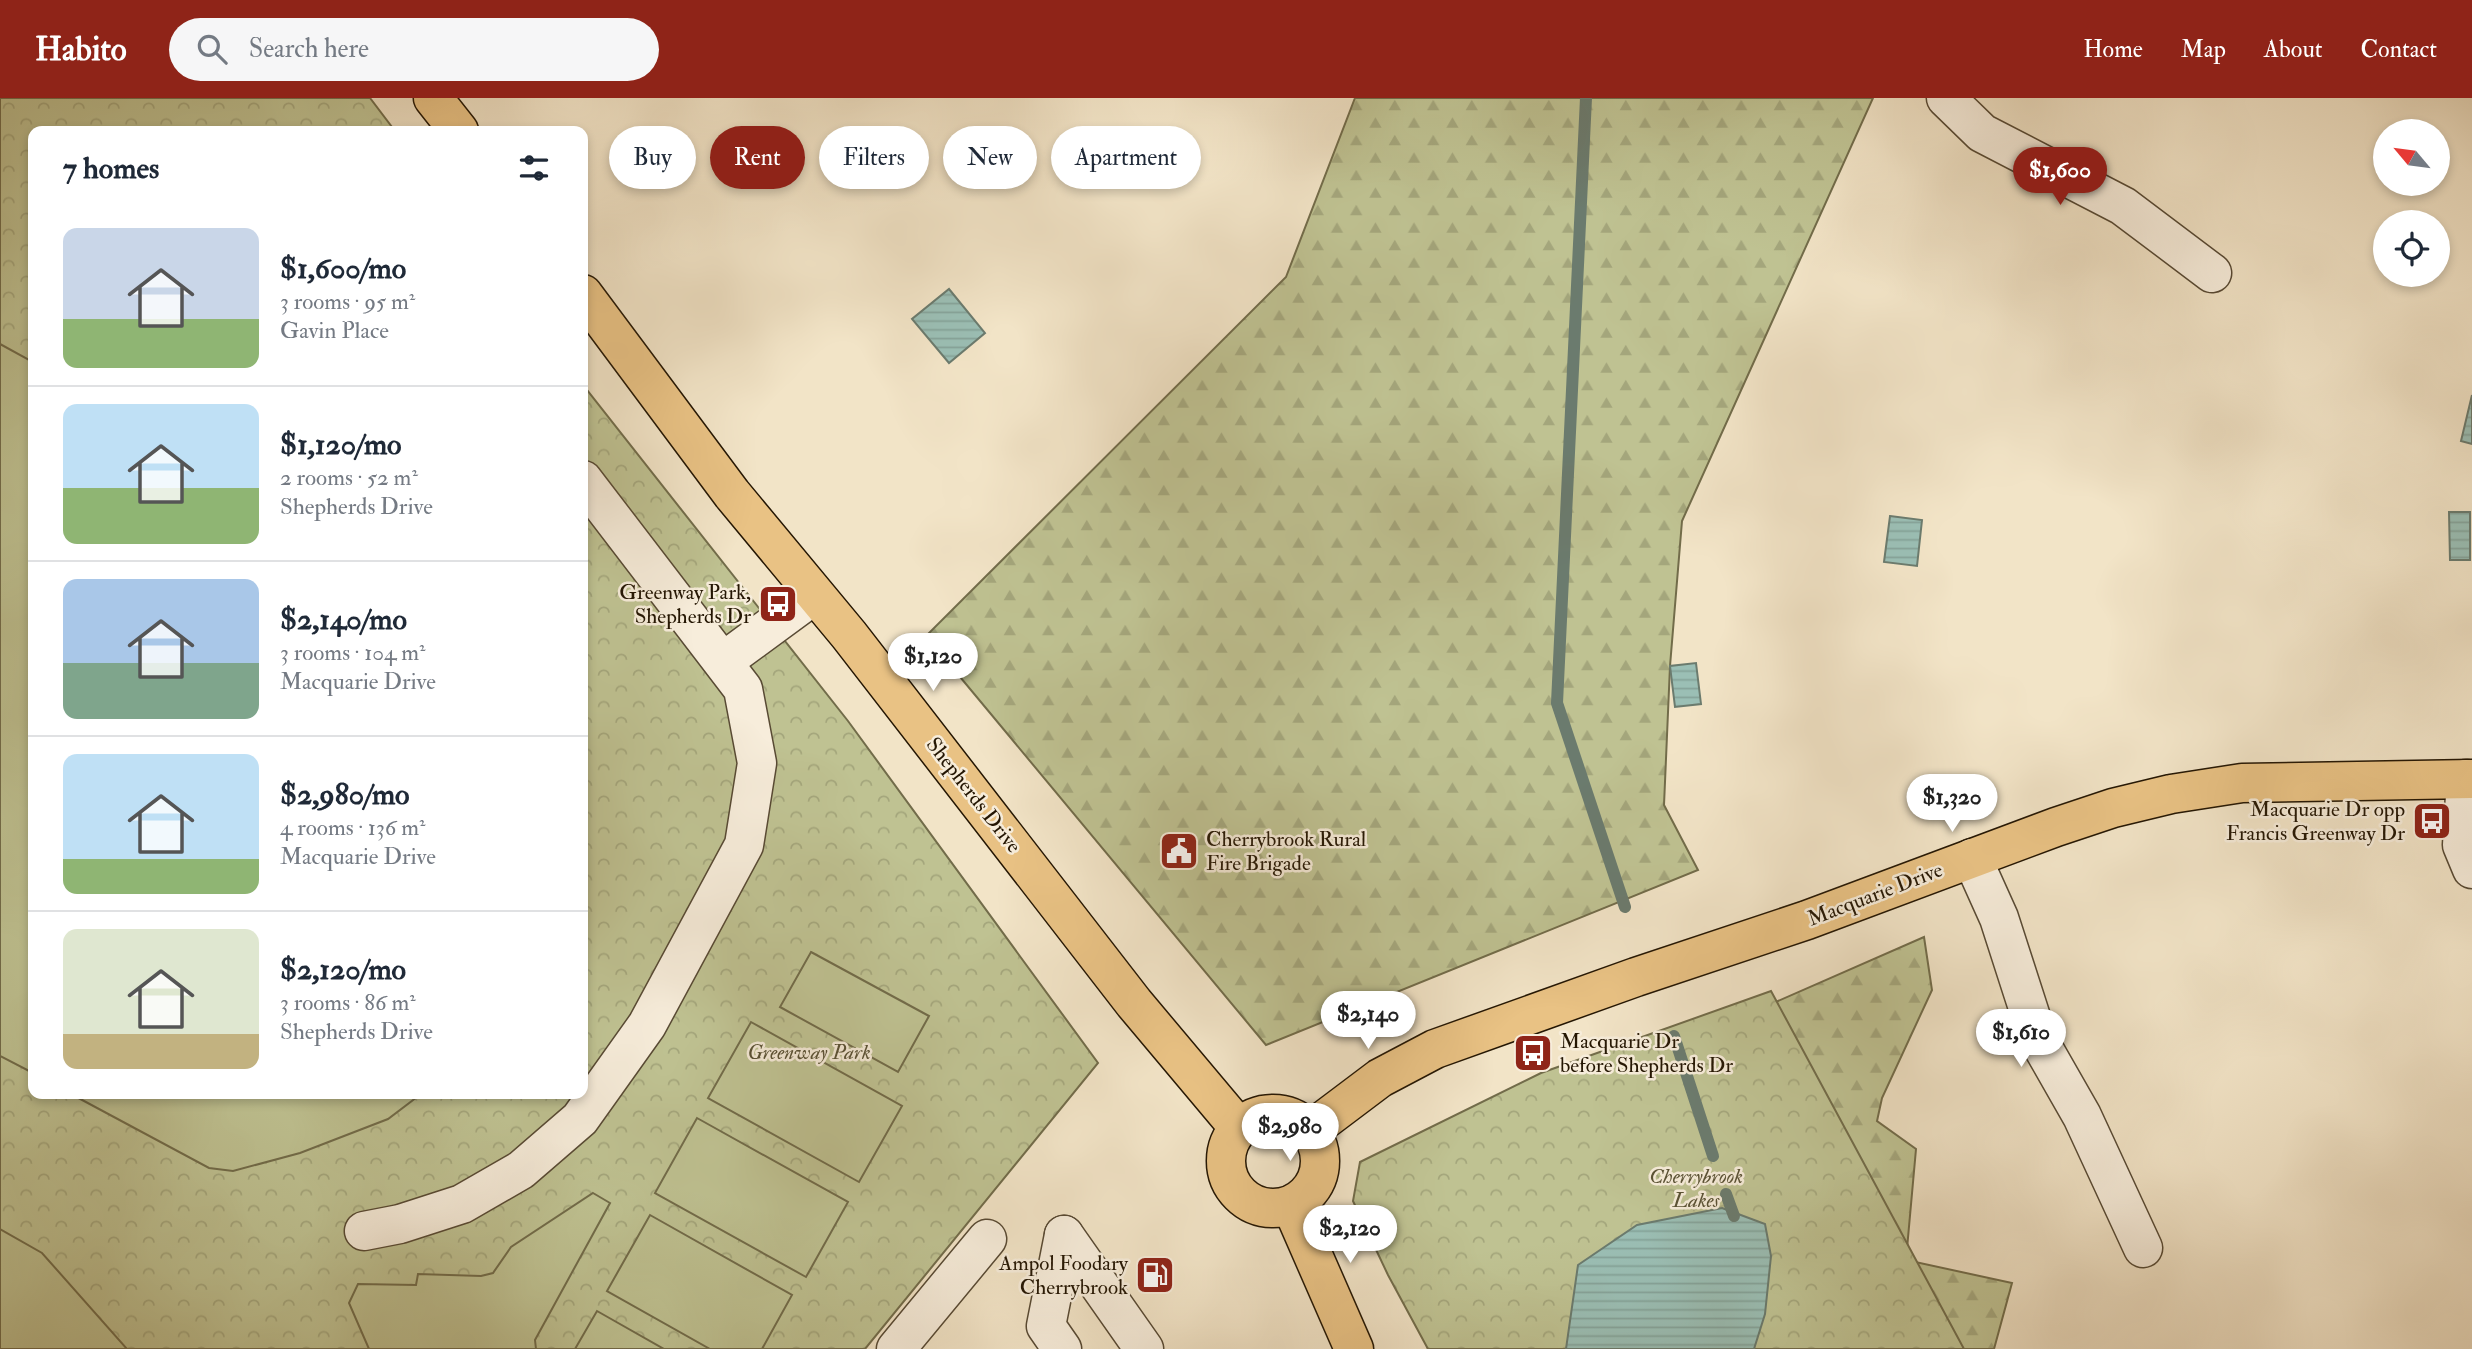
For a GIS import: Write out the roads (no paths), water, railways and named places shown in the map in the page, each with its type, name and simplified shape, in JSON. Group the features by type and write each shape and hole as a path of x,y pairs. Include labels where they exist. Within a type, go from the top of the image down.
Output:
{"main road":[{"path":"433,98 455,126"},
{"name":"Shepherds Drive","path":"588,301 732,494 849,635 1134,1003 1239,1128"},
{"name":"Macquarie Drive","path":"1311,1130 1380,1078 1434,1049 1807,920 2113,808 2183,792 2242,783 2469,779"},
{"path":"1265,1114 1281,1114 1295,1119 1311,1130 1319,1153 1320,1167 1311,1189 1291,1205 1276,1208 1259,1206 1245,1199 1234,1187 1227,1173 1226,1156 1230,1141 1239,1128 1251,1119 1265,1114"},
{"path":"1291,1205 1354,1349"}],"street":[{"path":"1946,98 1982,133 2123,206 2211,273"},
{"path":"364,1231 400,1224 462,1204 521,1170 580,1119 646,1025 744,845 757,763 743,689 588,486"},
{"path":"724,661 814,595"},
{"path":"2469,779 2462,845 2472,869"},
{"path":"1972,858 1999,918 2038,1039 2082,1116 2143,1248"},
{"path":"1062,1349 1046,1326 1064,1235 1144,1349"},
{"path":"896,1349 987,1239"}],"water":[{"path":"949,289 985,333 949,363 912,319"},
{"path":"2472,395 2472,444 2461,441"},
{"path":"2449,512 2470,512 2470,560 2450,560"},
{"path":"1890,516 1922,520 1917,566 1884,562"},
{"path":"1696,663 1701,704 1675,707 1670,666"},
{"path":"1722,1208 1765,1224 1771,1256 1765,1314 1754,1349 1566,1349 1578,1265 1637,1225"}],"waterway":[{"path":"1586,98 1557,703 1625,907"},
{"path":"1674,1036 1713,1156"},
{"path":"1726,1194 1734,1216"}],"place":[{"name":"Greenway Park, Shepherds Dr","path":"778,604"},
{"name":"Macquarie Dr opp Francis Greenway Dr","path":"2432,821"},
{"name":"Cherrybrook Rural Fire Brigade","path":"1179,851"},
{"name":"Macquarie Dr before Shepherds Dr","path":"1533,1053"},
{"name":"Ampol Foodary Cherrybrook","path":"1155,1275"}],"park label":[{"name":"Greenway Park","path":"809,1052"},
{"name":"Cherrybrook Lakes","path":"1696,1188"}]}
